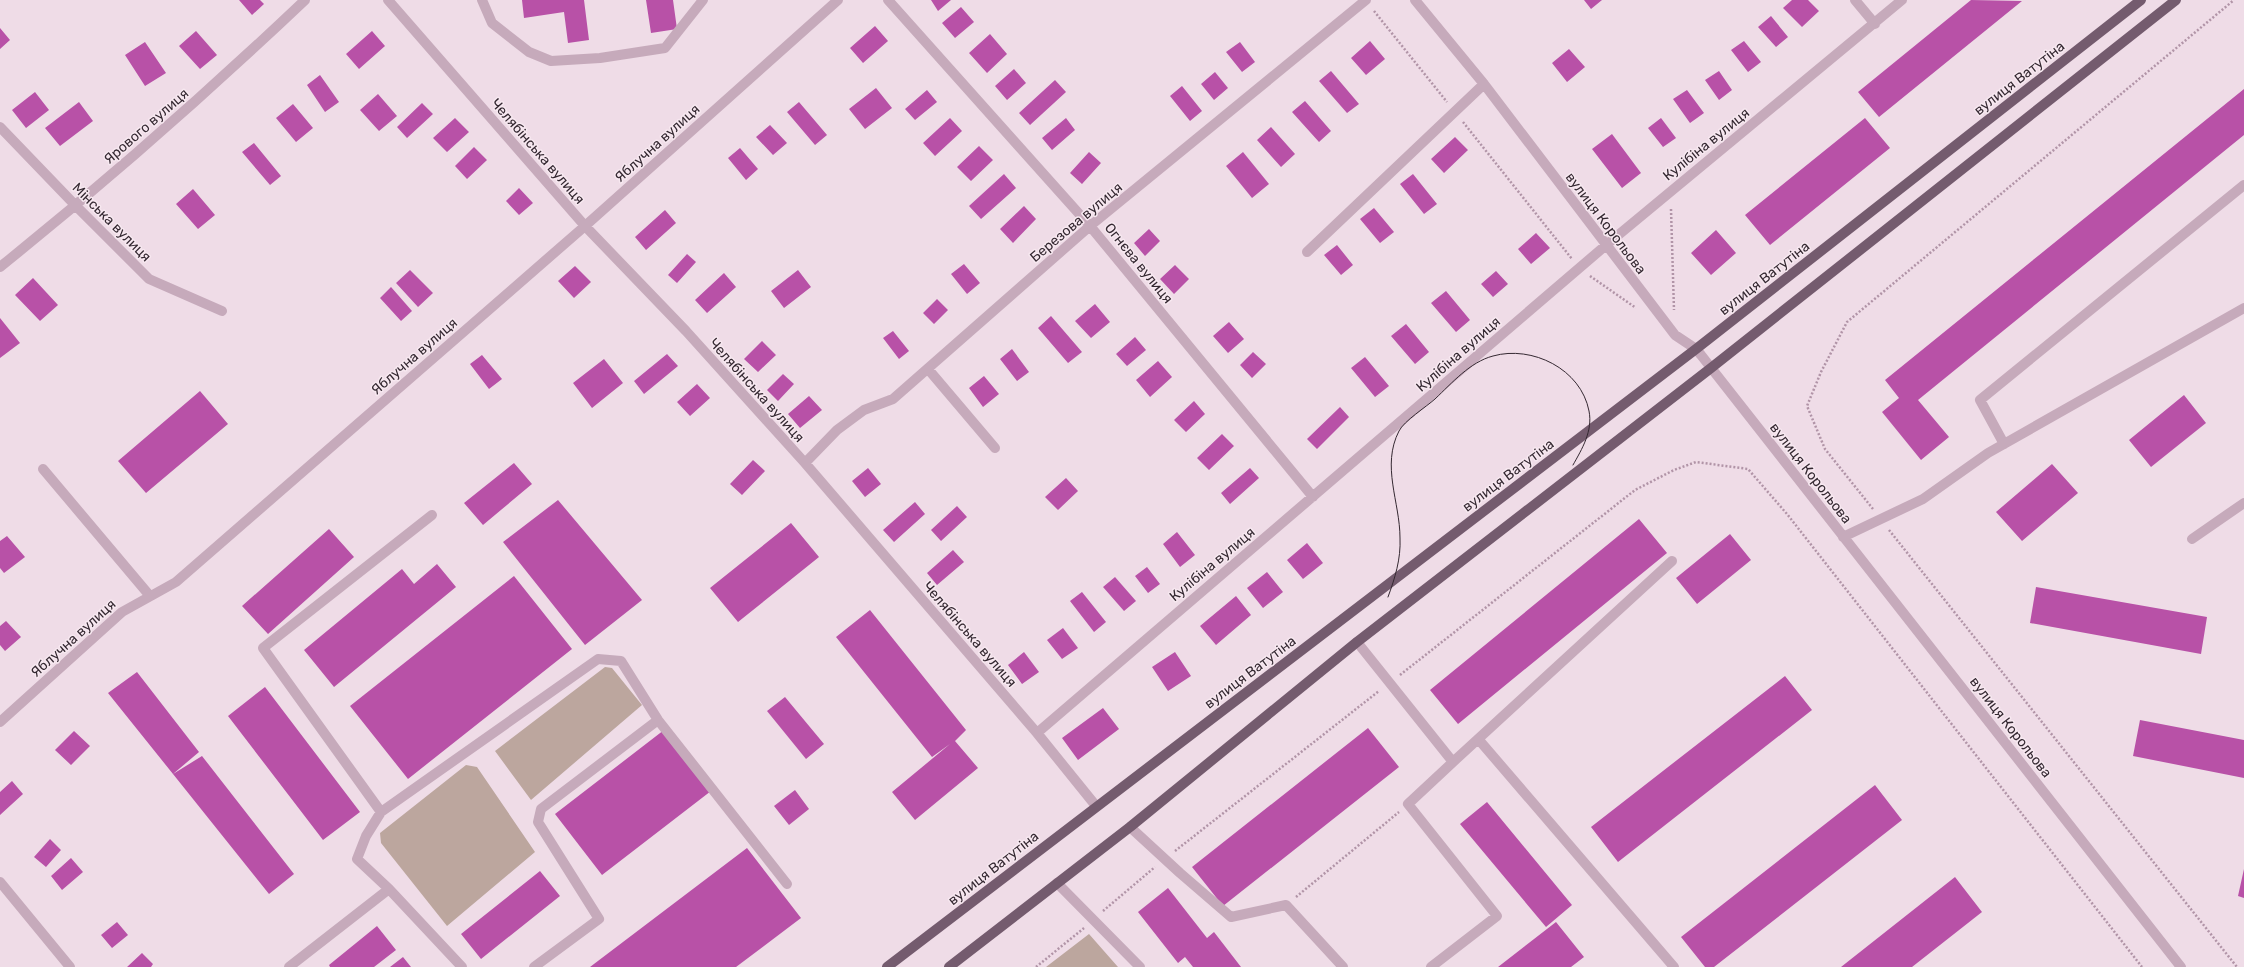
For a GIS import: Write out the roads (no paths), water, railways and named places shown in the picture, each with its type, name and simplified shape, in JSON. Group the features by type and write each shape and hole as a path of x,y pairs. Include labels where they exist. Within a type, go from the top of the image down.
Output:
{"main road":[{"name":"вулиця Ватутіна","path":"887,967 1696,349 2141,0"},
{"path":"950,967 1130,827 1357,642 1711,368 2176,0"}],"street":[{"name":"Ярового вулиця","path":"0,267 76,206 217,83 305,0"},
{"name":"Челябінська вулиця","path":"388,0 585,226 686,331 804,463 1036,732 1096,806"},
{"path":"482,0 492,23 529,52 550,61 600,58 665,48 703,0"},
{"name":"Яблучна вулиця","path":"0,722 122,612 176,582 585,226 838,0"},
{"name":"Огнєва вулиця","path":"888,0 1090,226 1313,497"},
{"name":"Березова вулиця","path":"804,463 837,430 864,410 893,399 1090,226 1366,0"},
{"name":"вулиця Корольова","path":"1414,0 1484,84 1605,246 1675,335 1696,349 2181,967"},
{"path":"1855,0 1875,24"},
{"name":"Кулібіна вулиця","path":"1036,732 1313,497 1605,246 1875,24 1902,0"},
{"path":"1307,252 1484,84"},
{"name":"Мінська вулиця","path":"0,127 149,279 222,312"},
{"path":"2004,444 1980,400 2244,185"},
{"path":"1843,537 1923,499 2004,444 2244,308"},
{"path":"928,369 995,448"},
{"path":"43,469 150,596"},
{"path":"2192,539 2244,503"},
{"path":"381,812 263,648 432,515"},
{"path":"1431,967 1498,916 1408,804 1672,561"},
{"path":"1357,642 1453,762"},
{"path":"462,967 389,888 357,859 366,836 381,812 598,659 621,661 658,720 787,884"},
{"path":"534,967 599,919 538,822 541,809 658,720"},
{"path":"1478,740 1674,967"},
{"path":"1130,827 1231,917 1286,905 1343,967"},
{"path":"0,882 70,967"},
{"path":"1057,883 1140,967"},
{"path":"294,966 389,888"}],"tram line":[{"path":"1388,597 1400,553 1399,525 1391,471 1394,444 1399,431 1405,423 1435,399 1469,368 1485,359 1508,353 1538,357 1565,372 1576,383 1584,396 1590,418 1586,440 1573,465"}]}
